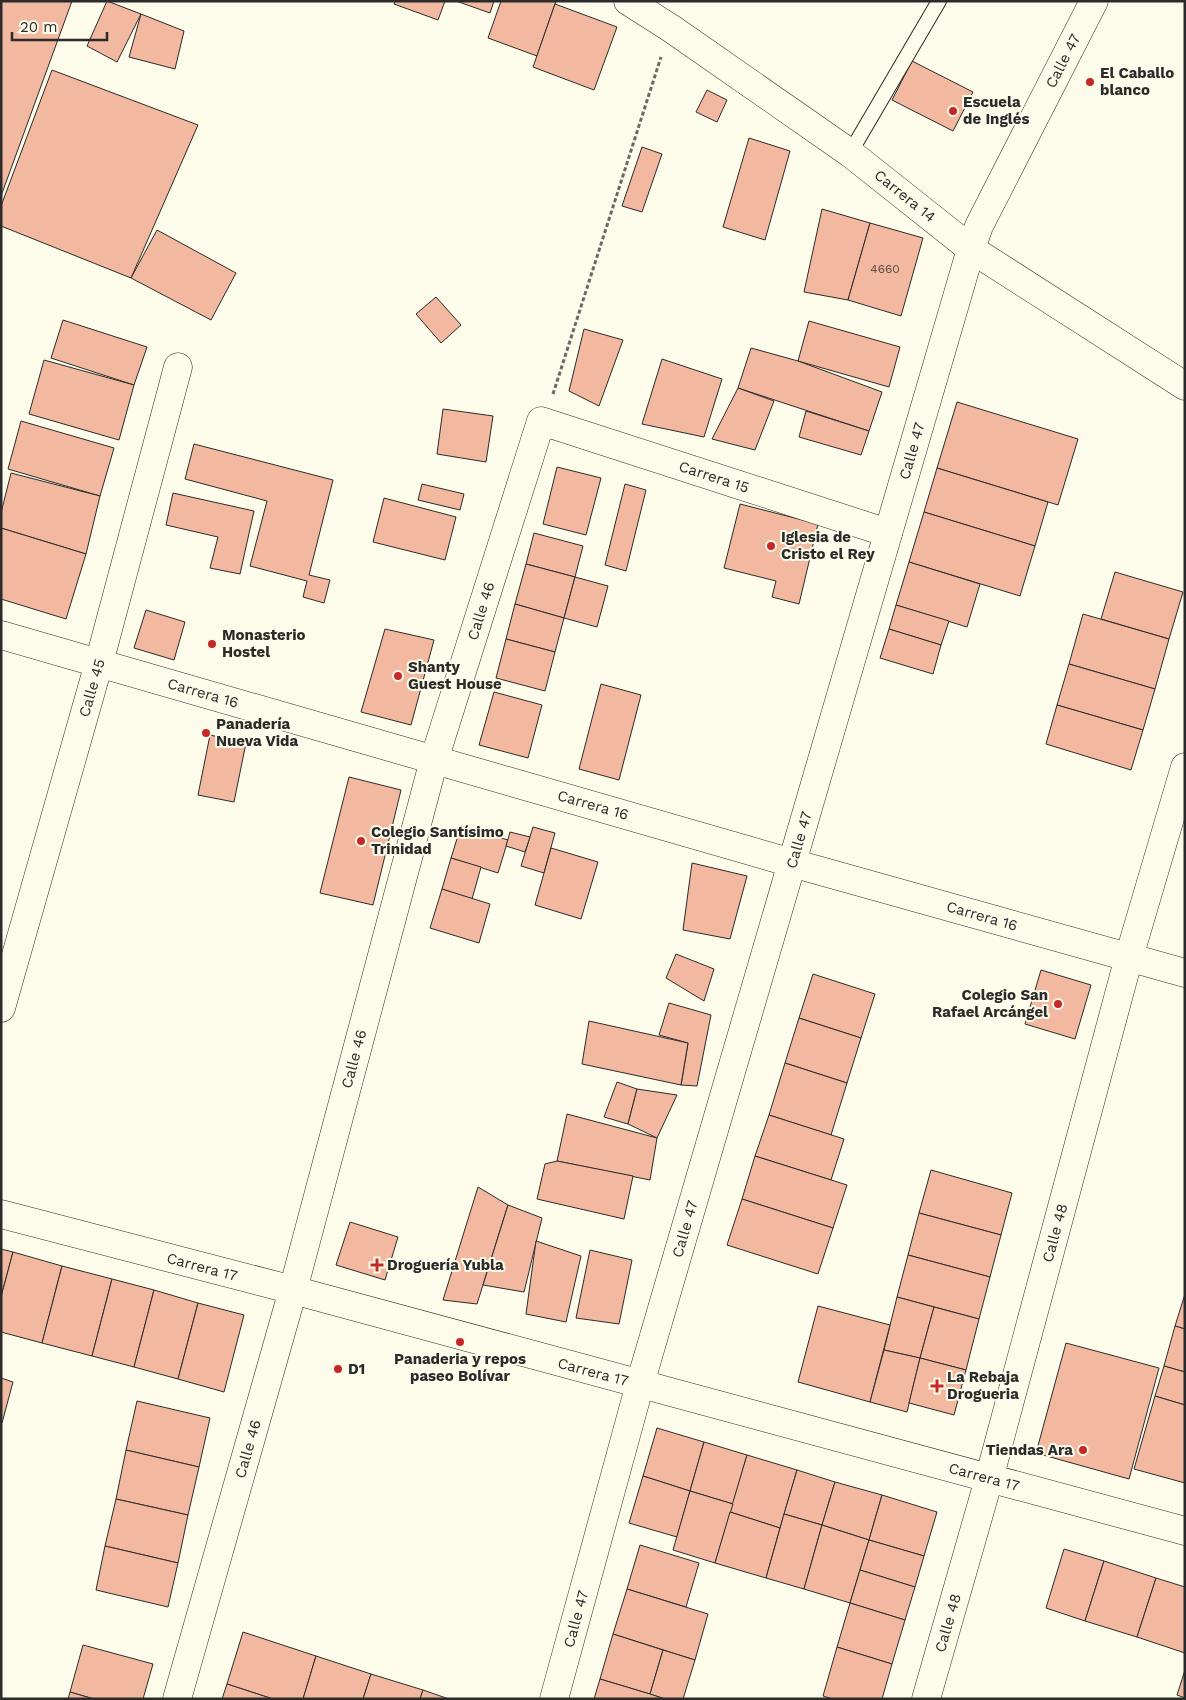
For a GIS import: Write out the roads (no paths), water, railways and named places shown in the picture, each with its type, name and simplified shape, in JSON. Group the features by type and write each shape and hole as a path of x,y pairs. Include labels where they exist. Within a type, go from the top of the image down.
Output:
{"street":[{"name":"Carrera 14","path":"628,1 672,29 850,153 971,249 1185,386"},
{"name":"Calle 47","path":"554,1699 640,1384 971,249 979,226 1094,1"},
{"name":"Calle 45","path":"1,1008 10,945 98,663 178,367"},
{"name":"Carrera 15","path":"541,421 888,533"},
{"name":"Calle 46","path":"177,1699 292,1290 434,760 541,421"},
{"name":"Carrera 16","path":"1,635 1185,973"},
{"name":"Calle 48","path":"926,1699 990,1479 1129,957 1185,767"},
{"name":"Carrera 17","path":"1,1214 292,1290 1185,1531"}],"lane":[{"path":"850,153 939,1"}],"place":[{"name":"El Caballo blanco","path":"1090,82"},
{"name":"Escuela de Inglés","path":"953,111"},
{"name":"Iglesia de Cristo el Rey","path":"771,546"},
{"name":"Monasterio Hostel","path":"212,644"},
{"name":"Shanty Guest House","path":"398,676"},
{"name":"Panadería Nueva Vida","path":"206,733"},
{"name":"Colegio Santísimo Trinidad","path":"361,841"},
{"name":"Colegio San Rafael Arcángel","path":"1058,1004"},
{"name":"Droguería Yubla","path":"377,1265"},
{"name":"Panaderia y repos paseo Bolívar","path":"460,1342"},
{"name":"D1","path":"338,1369"},
{"name":"La Rebaja Drogueria","path":"937,1386"},
{"name":"Tiendas Ara","path":"1083,1450"}]}
